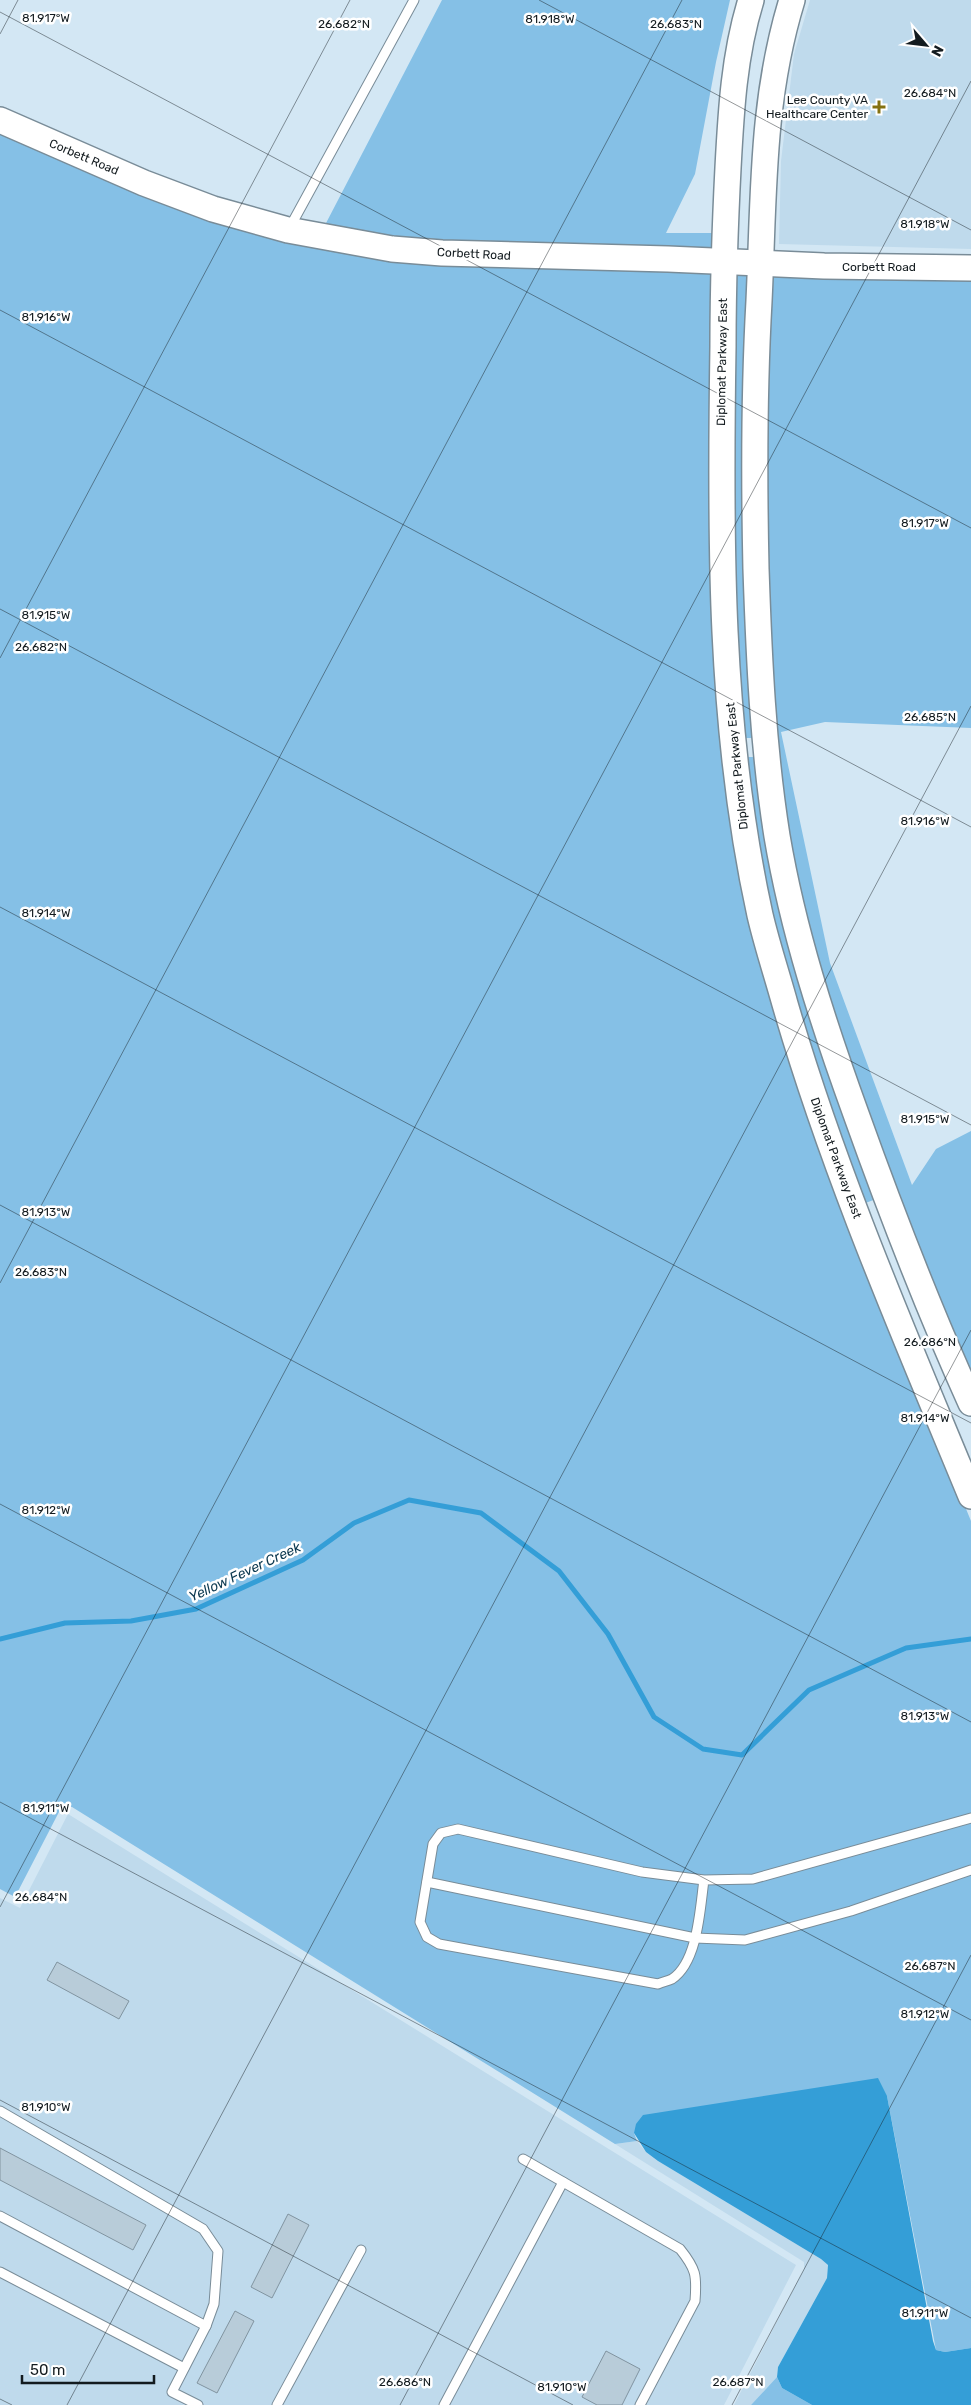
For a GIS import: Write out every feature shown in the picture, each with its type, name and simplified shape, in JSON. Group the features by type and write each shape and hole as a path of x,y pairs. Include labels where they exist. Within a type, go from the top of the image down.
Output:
{"main road":[{"name":"Diplomat Parkway East","path":"751,0 739,46 731,102 724,262 721,471 729,703 740,809 761,919 802,1063 862,1228 971,1496"},
{"path":"792,0 777,53 766,121 754,483 758,643 767,746 778,838 798,935 820,1013 892,1216 938,1329 971,1403"},
{"name":"Corbett Road","path":"0,120 144,183 204,206 288,230 392,248 442,253 761,264 971,268"},
{"path":"734,749 767,746"},
{"path":"862,1228 892,1216"}],"lane":[{"path":"288,230 414,0"},
{"path":"704,1880 693,1948 684,1967 672,1979 658,1984 439,1944 427,1937 420,1922 433,1844 440,1833 458,1829 642,1872 704,1880 753,1879 971,1818"},
{"path":"427,1882 695,1938 745,1940 851,1911 971,1870"},
{"path":"0,2112 203,2229 218,2252 214,2304 206,2326 172,2392 198,2405"},
{"path":"522,2159 680,2249 693,2266 696,2283 695,2302 640,2405"},
{"path":"444,2405 563,2182"},
{"path":"0,2216 206,2326"},
{"path":"277,2405 361,2250"},
{"path":"0,2272 184,2368"}],"shaded area":[{"path":"442,0 730,0 695,174 666,233 715,233 714,252 441,244 324,227"},
{"name":"Lee County VA Healthcare Center","path":"810,0 971,0 971,249 779,244 781,161 794,54"},
{"path":"0,132 210,218 714,271 730,810 878,1295 971,1521 971,2348 945,2352 936,2350 887,2096 634,2133 637,2141 615,2144 72,1807 66,1806 60,1810 15,1897 0,1889"},
{"path":"734,272 750,273 756,738 743,738 739,703 731,472"},
{"path":"770,274 971,277 971,728 825,722 781,732 830,963 912,1185 936,1149 971,1131 971,1380 947,1326 830,1011 808,934 787,837 772,694 764,484"},
{"path":"745,757 758,757 876,1199 863,1204 812,1061 771,918"},
{"path":"68,1814 796,2265 724,2405 0,2405 0,1898 20,1908"},
{"path":"878,2078 887,2096 933,2341 936,2350 945,2352 971,2348 971,2405 812,2405 782,2388 777,2377 778,2367 827,2278 828,2265 658,2161 646,2152 634,2133 636,2124 643,2115"},
{"path":"637,2141 646,2152 658,2161 828,2265 827,2278 778,2367 777,2377 751,2405 734,2405 804,2269 804,2262 615,2144"},
{"path":"777,2377 782,2388 812,2405 751,2405"}],"building":[{"path":"57,1962 129,2001 119,2019 47,1980"},
{"path":"0,2148 146,2225 133,2250 0,2180"},
{"path":"288,2214 309,2225 272,2298 251,2287"},
{"path":"235,2311 254,2321 217,2393 197,2383"},
{"path":"606,2351 640,2369 622,2405 597,2405 582,2397"}],"waterway":[{"name":"Yellow Fever Creek","path":"0,1639 65,1623 131,1621 196,1609 303,1560 354,1523 409,1500 481,1513 559,1571 608,1634 654,1717 703,1749 742,1755 809,1690 906,1648 971,1639"}],"place":[{"name":"Lee County VA Healthcare Center","path":"879,107"}]}
